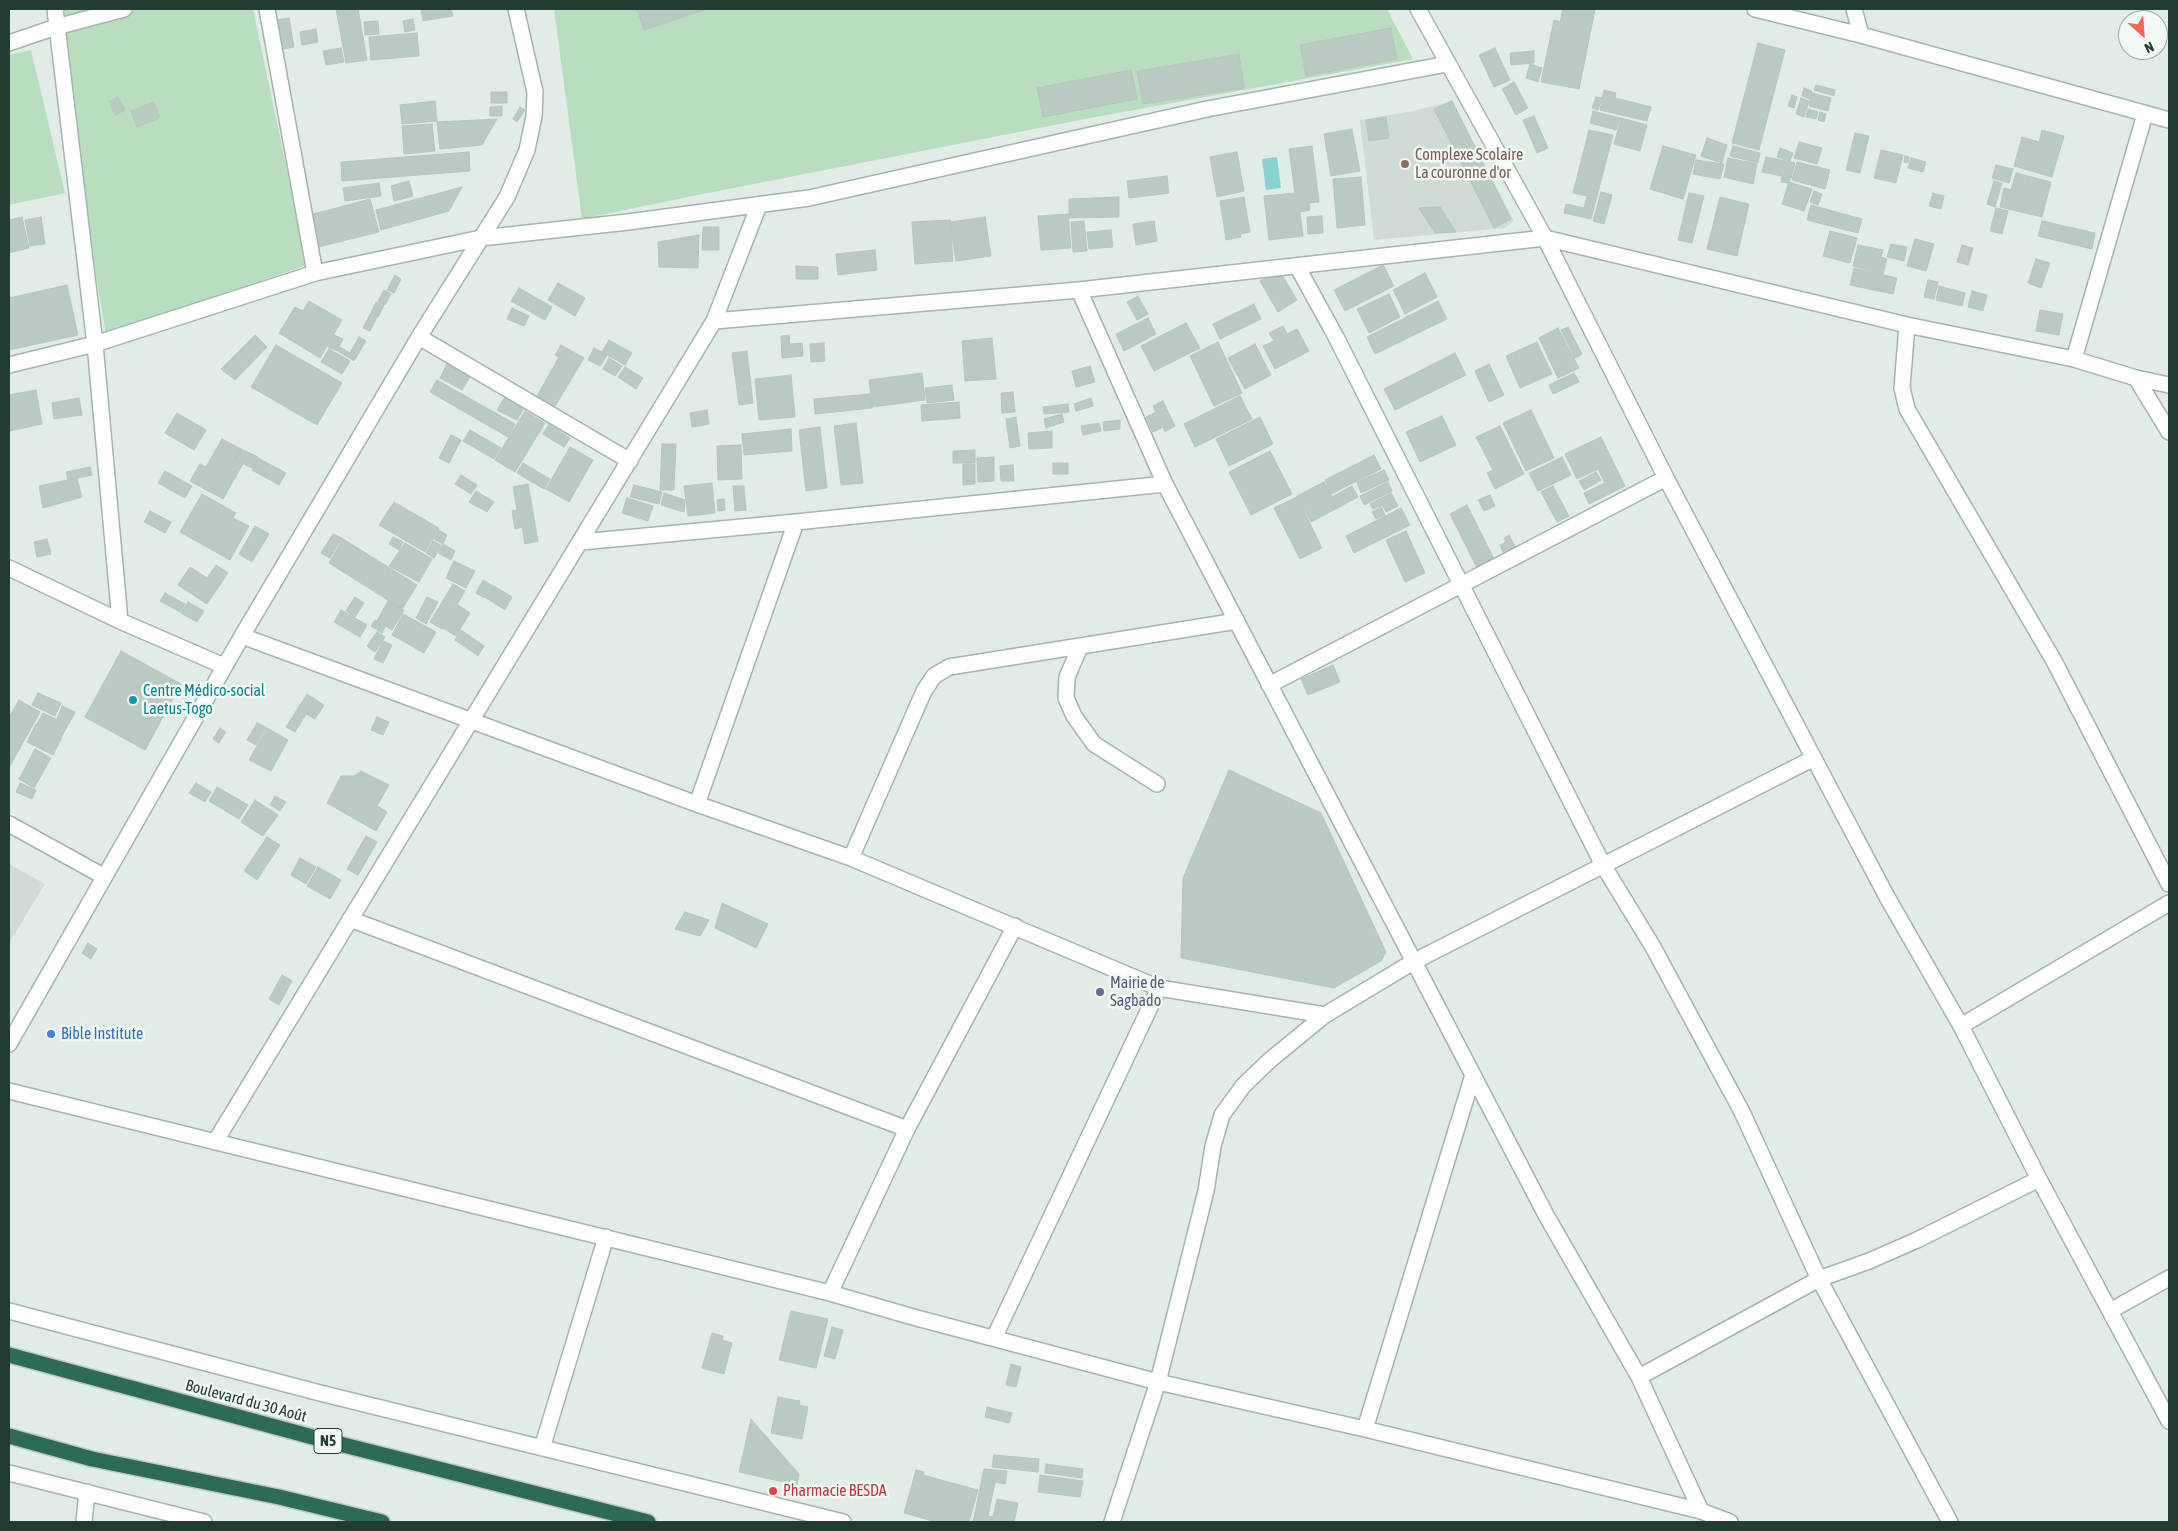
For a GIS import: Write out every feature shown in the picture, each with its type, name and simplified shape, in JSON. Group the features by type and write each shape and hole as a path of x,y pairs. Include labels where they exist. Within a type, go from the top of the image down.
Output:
{"highway":[{"name":"Boulevard du 30 Août","path":"9,1355 320,1439 648,1522"},
{"path":"9,1436 92,1460 279,1497 382,1522"}],"street":[{"path":"55,9 96,344 120,621"},
{"path":"9,43 56,27 124,9"},
{"path":"267,9 315,273"},
{"path":"9,1044 224,666 419,337 508,197 527,150 534,116 535,92 516,9"},
{"path":"1418,9 1545,238 1666,478 1887,897 1961,1026 2039,1179 2169,1421"},
{"path":"1755,9 2169,120"},
{"path":"1854,9 1861,36"},
{"path":"9,365 96,344 315,273 481,238 759,206 809,198 1207,109 1447,64"},
{"path":"2074,359 2145,114"},
{"path":"214,1142 714,321 759,206"},
{"path":"714,321 1079,290 1545,238 1907,325 2074,359 2136,378 2169,385"},
{"path":"1297,266 1336,337 1461,585 1534,724 1603,865 1653,947 1742,1112 1818,1279 1950,1522"},
{"path":"1079,290 1165,484 1546,1215 1639,1377 1702,1511"},
{"path":"1907,325 1902,388 1906,409 2054,661 2169,884"},
{"path":"419,337 630,461"},
{"path":"2136,378 2169,432"},
{"path":"1269,685 1666,478"},
{"path":"581,542 1165,484"},
{"path":"697,804 796,522"},
{"path":"9,568 120,621 224,666"},
{"path":"851,858 924,690 934,676 949,667 1237,622"},
{"path":"242,636 697,804 851,858 1159,988 1325,1015"},
{"path":"1080,647 1067,677 1066,698 1074,716 1094,744 1157,784"},
{"path":"1112,1522 1158,1382 1206,1190 1213,1146 1222,1115 1243,1086 1270,1060 1325,1015 1413,962 1814,758"},
{"path":"9,824 103,876"},
{"path":"1961,1026 2169,903"},
{"path":"350,920 907,1129"},
{"path":"830,1293 907,1129 1015,926"},
{"path":"994,1338 1159,988"},
{"path":"1365,1429 1473,1075"},
{"path":"9,1091 830,1293 913,1318 1158,1382 1365,1429 1702,1511 1729,1522"},
{"path":"1639,1377 1818,1279 1869,1262 1918,1240 2039,1179"},
{"path":"542,1448 606,1237"},
{"path":"2110,1311 2169,1278"},
{"path":"9,1311 320,1394 843,1522"},
{"path":"9,1473 204,1522"},
{"path":"84,1522 87,1492"}],"shaded area":[{"name":"Complexe Scolaire La couronne d'or","path":"1452,101 1514,221 1505,228 1374,240 1360,120 1413,111"},
{"path":"9,864 45,884 9,943"}],"green space":[{"path":"51,9 253,9 307,265 106,335"},
{"path":"554,9 1387,9 1413,59 1085,119 582,219"},
{"path":"31,50 65,193 9,205 9,55"}],"water":[{"path":"1277,157 1281,188 1266,190 1262,159"}],"building":[{"path":"336,9 358,9 367,60 346,63"},
{"path":"421,9 451,9 453,16 423,21"},
{"path":"637,9 707,9 644,30"},
{"path":"1563,9 1595,9 1579,89 1541,82 1554,20 1560,22"},
{"path":"289,18 294,47 282,49 276,20"},
{"path":"413,19 415,30 405,32 403,21"},
{"path":"378,21 379,34 365,35 364,22"},
{"path":"1391,28 1397,59 1306,76 1300,45"},
{"path":"316,29 318,42 302,45 300,32"},
{"path":"417,33 419,56 371,60 369,37"},
{"path":"1758,43 1785,50 1759,150 1732,143"},
{"path":"341,48 344,62 326,65 323,51"},
{"path":"1495,48 1510,80 1494,87 1479,55"},
{"path":"1534,51 1534,63 1511,65 1510,53"},
{"path":"1239,54 1244,88 1143,104 1137,71"},
{"path":"1530,64 1542,68 1538,82 1526,78"},
{"path":"1131,70 1137,99 1043,117 1037,88"},
{"path":"1514,82 1528,108 1516,115 1502,89"},
{"path":"1816,85 1835,90 1834,96 1814,90"},
{"path":"1804,88 1812,91 1810,99 1802,96"},
{"path":"1604,90 1616,93 1615,98 1651,107 1647,121 1600,110"},
{"path":"491,92 507,92 507,103 491,103"},
{"path":"1812,93 1831,98 1828,111 1809,106"},
{"path":"1792,95 1797,97 1794,108 1788,106"},
{"path":"118,97 125,110 115,115 109,102"},
{"path":"1596,97 1602,98 1598,110 1592,108"},
{"path":"1801,98 1809,101 1804,117 1796,114"},
{"path":"435,101 437,121 402,124 400,105"},
{"path":"1452,101 1511,219 1494,228 1434,109"},
{"path":"154,102 160,118 137,127 131,111"},
{"path":"502,106 502,116 490,116 490,107"},
{"path":"520,107 525,110 517,122 513,119"},
{"path":"1808,109 1818,112 1816,119 1806,117"},
{"path":"1593,111 1620,118 1616,130 1590,123"},
{"path":"1820,112 1826,114 1824,122 1818,120"},
{"path":"1534,116 1548,148 1537,153 1523,120"},
{"path":"1386,117 1389,138 1369,141 1366,120"},
{"path":"1621,118 1647,125 1640,151 1614,144"},
{"path":"497,119 482,145 440,149 437,122"},
{"path":"432,124 435,151 404,154 402,126"},
{"path":"1352,129 1360,171 1331,176 1324,134"},
{"path":"1589,130 1613,135 1591,219 1564,213 1566,204 1584,208 1587,196 1573,193"},
{"path":"2042,130 2064,136 2052,177 2014,166 2022,137 2039,142"},
{"path":"1855,133 1869,136 1860,173 1846,170"},
{"path":"1707,138 1727,145 1722,163 1701,156"},
{"path":"1799,142 1822,148 1817,164 1794,158"},
{"path":"1312,146 1319,202 1309,203 1310,210 1300,212 1303,236 1269,240 1264,196 1295,193 1289,149"},
{"path":"1663,146 1696,155 1683,199 1650,189"},
{"path":"1733,146 1760,153 1758,163 1730,156"},
{"path":"1780,148 1793,153 1790,161 1777,157"},
{"path":"1881,150 1903,155 1896,183 1874,178"},
{"path":"469,152 470,171 342,181 341,162"},
{"path":"1237,152 1244,191 1217,197 1210,157"},
{"path":"1905,156 1909,157 1908,163 1904,162"},
{"path":"1766,157 1795,163 1791,178 1762,172"},
{"path":"1728,158 1757,164 1753,184 1724,177"},
{"path":"1911,158 1926,162 1923,172 1908,168"},
{"path":"1696,160 1724,164 1720,179 1693,174"},
{"path":"1797,162 1830,170 1825,189 1792,180"},
{"path":"1996,165 2013,169 2009,183 1992,178"},
{"path":"2016,173 2051,182 2042,217 2000,207 2004,188 2011,190"},
{"path":"1167,176 1169,193 1129,198 1127,181"},
{"path":"1361,177 1365,225 1337,228 1333,179"},
{"path":"1782,177 1790,179 1789,183 1781,182"},
{"path":"409,181 413,196 394,201 391,186"},
{"path":"1994,181 2002,183 1995,207 1987,204"},
{"path":"1789,182 1812,189 1804,211 1782,204"},
{"path":"379,183 381,196 345,201 343,188"},
{"path":"462,187 449,211 381,230 376,210"},
{"path":"1814,191 1822,194 1818,205 1810,202"},
{"path":"1601,192 1612,195 1604,224 1593,221"},
{"path":"1689,193 1704,196 1692,243 1678,240"},
{"path":"1933,193 1944,196 1941,209 1929,206"},
{"path":"1119,197 1119,217 1069,218 1069,199"},
{"path":"1244,197 1250,232 1240,234 1241,237 1226,240 1220,201"},
{"path":"1720,197 1749,204 1737,256 1707,249"},
{"path":"370,199 379,232 318,247 310,215"},
{"path":"1811,205 1862,219 1858,233 1807,220"},
{"path":"1440,207 1456,232 1435,233 1419,208"},
{"path":"1996,208 2008,211 2002,234 1990,231"},
{"path":"1068,214 1071,248 1041,250 1038,216"},
{"path":"1322,216 1323,233 1308,234 1307,217"},
{"path":"22,217 29,248 9,253 9,220"},
{"path":"41,217 45,244 30,246 25,220"},
{"path":"985,217 991,256 956,261 950,222"},
{"path":"950,220 953,261 915,264 912,222"},
{"path":"1084,221 1087,251 1073,252 1071,222"},
{"path":"1154,221 1157,241 1136,245 1133,224"},
{"path":"2042,221 2095,233 2092,249 2038,236"},
{"path":"703,227 719,227 719,250 702,250"},
{"path":"1111,230 1113,247 1089,249 1087,232"},
{"path":"1830,231 1857,238 1850,263 1823,256"},
{"path":"699,235 698,268 659,267 658,242"},
{"path":"1915,239 1934,244 1926,271 1907,266"},
{"path":"1891,244 1907,247 1904,261 1887,257"},
{"path":"1858,245 1883,250 1881,257 1887,259 1883,274 1853,266"},
{"path":"1962,245 1973,248 1968,265 1957,262"},
{"path":"875,250 877,270 838,275 836,254"},
{"path":"2036,259 2050,263 2041,288 2028,283"},
{"path":"1383,265 1394,286 1345,311 1334,290"},
{"path":"796,266 818,267 818,279 796,279"},
{"path":"1854,268 1897,278 1893,294 1850,285"},
{"path":"1279,270 1297,300 1278,312 1260,281"},
{"path":"1425,273 1437,297 1405,314 1393,290"},
{"path":"395,275 401,279 394,293 387,290"},
{"path":"1928,280 1938,282 1934,299 1924,297"},
{"path":"558,283 585,298 575,316 548,300"},
{"path":"67,285 78,335 9,350 9,298"},
{"path":"1939,286 1965,293 1962,306 1936,300"},
{"path":"519,288 552,307 545,320 511,301"},
{"path":"384,290 391,294 385,305 378,301"},
{"path":"1972,291 1987,295 1983,311 1968,307"},
{"path":"1389,294 1400,317 1369,333 1357,309"},
{"path":"1138,296 1148,314 1137,320 1127,302"},
{"path":"309,301 342,320 320,358 279,333 295,307 303,311"},
{"path":"1438,301 1447,319 1375,354 1367,337"},
{"path":"376,302 384,305 378,317 371,313"},
{"path":"1254,304 1261,319 1220,339 1213,324"},
{"path":"512,308 529,316 524,326 507,319"},
{"path":"2040,310 2063,314 2059,335 2036,331"},
{"path":"370,314 377,317 370,331 363,328"},
{"path":"1148,318 1156,334 1124,351 1116,334"},
{"path":"1186,323 1200,348 1154,371 1141,346"},
{"path":"1283,326 1287,334 1297,329 1309,351 1275,369 1263,346 1274,341 1269,333"},
{"path":"1568,327 1582,354 1575,358 1561,330"},
{"path":"1558,328 1579,368 1558,378 1539,338"},
{"path":"255,335 267,347 235,380 221,369"},
{"path":"334,335 343,339 337,351 328,347"},
{"path":"789,335 790,344 802,343 803,356 782,358 781,336"},
{"path":"359,337 366,341 354,361 338,351 340,347 350,353"},
{"path":"992,338 996,379 965,381 962,341"},
{"path":"609,340 632,353 625,365 602,352"},
{"path":"1218,342 1242,393 1214,406 1190,356"},
{"path":"1537,342 1552,374 1520,388 1506,356"},
{"path":"824,343 825,361 811,362 810,344"},
{"path":"1255,344 1271,375 1245,389 1228,358"},
{"path":"276,345 342,383 317,425 251,387"},
{"path":"561,345 584,358 554,408 536,398 559,357 555,355"},
{"path":"594,348 607,355 600,366 588,360"},
{"path":"329,349 350,361 342,374 321,362"},
{"path":"747,351 753,403 739,405 732,353"},
{"path":"1455,353 1466,375 1395,410 1384,389"},
{"path":"609,358 622,366 615,376 603,369"},
{"path":"447,364 470,377 462,390 440,378"},
{"path":"1489,364 1504,395 1489,402 1475,371"},
{"path":"1090,366 1095,382 1076,387 1072,371"},
{"path":"625,367 643,378 636,389 618,377"},
{"path":"922,373 925,400 872,407 869,380"},
{"path":"1574,373 1579,382 1553,394 1549,385"},
{"path":"791,375 795,417 759,420 755,379"},
{"path":"437,380 515,424 508,437 430,392"},
{"path":"952,385 954,400 927,403 925,388"},
{"path":"36,390 42,424 9,431 9,395"},
{"path":"1013,392 1015,412 1002,413 1001,393"},
{"path":"870,394 872,408 815,414 814,399"},
{"path":"1240,396 1252,419 1195,447 1184,424"},
{"path":"505,397 524,408 517,420 497,410"},
{"path":"79,398 82,415 54,419 52,403"},
{"path":"1091,398 1093,406 1076,411 1074,404"},
{"path":"1163,401 1175,426 1165,432 1163,427 1153,432 1146,417 1156,412 1153,406"},
{"path":"959,402 960,418 922,421 921,405"},
{"path":"1068,404 1069,412 1044,414 1043,407"},
{"path":"707,410 709,424 692,427 690,413"},
{"path":"1531,410 1554,458 1526,471 1503,423"},
{"path":"525,411 545,423 515,472 495,460"},
{"path":"177,413 206,430 194,450 165,433"},
{"path":"1062,414 1064,422 1046,428 1044,419"},
{"path":"1442,416 1456,445 1420,462 1406,432"},
{"path":"1016,417 1020,446 1010,448 1006,419"},
{"path":"1260,417 1273,444 1229,466 1216,439"},
{"path":"1120,420 1120,429 1104,431 1103,422"},
{"path":"856,423 863,483 841,485 834,426"},
{"path":"1099,423 1101,431 1083,435 1081,426"},
{"path":"549,424 570,438 564,447 543,434"},
{"path":"1500,426 1524,474 1495,489 1487,473 1493,470 1476,437"},
{"path":"820,427 827,488 806,491 799,430"},
{"path":"791,429 792,451 744,455 742,434"},
{"path":"470,430 501,448 494,459 463,441"},
{"path":"1052,431 1052,448 1029,449 1028,433"},
{"path":"451,435 461,440 449,463 439,458"},
{"path":"1601,437 1625,486 1589,504 1584,493 1605,483 1598,469 1577,479 1565,454"},
{"path":"222,439 241,449 235,460 243,464 223,499 190,481 200,464 206,467"},
{"path":"662,444 676,444 674,490 660,490"},
{"path":"741,445 742,479 718,480 717,446"},
{"path":"570,447 593,460 569,502 546,489"},
{"path":"241,449 258,457 252,468 235,460"},
{"path":"975,450 975,463 953,463 953,451"},
{"path":"1270,451 1292,494 1251,515 1229,472"},
{"path":"1374,455 1381,469 1331,494 1325,480"},
{"path":"994,457 994,481 978,482 977,458"},
{"path":"1562,457 1571,475 1538,491 1529,473"},
{"path":"258,458 286,473 279,485 252,470"},
{"path":"523,463 550,479 544,489 517,473"},
{"path":"1053,463 1068,463 1068,474 1053,474"},
{"path":"963,464 975,464 975,484 963,485"},
{"path":"1013,465 1014,481 1001,481 1000,466"},
{"path":"90,467 92,475 68,480 66,472"},
{"path":"1384,470 1389,480 1361,493 1357,482"},
{"path":"165,471 192,486 185,498 158,483"},
{"path":"1596,472 1601,480 1584,490 1579,481"},
{"path":"461,475 477,485 471,494 455,484"},
{"path":"77,478 82,497 43,508 39,486"},
{"path":"1324,482 1332,497 1352,486 1358,497 1311,522 1297,496"},
{"path":"1388,482 1392,491 1364,505 1360,496"},
{"path":"712,483 715,513 688,516 684,486"},
{"path":"528,484 538,541 525,544 522,527 515,529 512,511 517,510 513,487"},
{"path":"634,485 662,492 659,504 630,497"},
{"path":"733,486 744,486 746,510 735,511"},
{"path":"1553,486 1569,516 1557,522 1541,492"},
{"path":"476,491 494,502 487,512 469,502"},
{"path":"664,493 685,500 684,512 661,505"},
{"path":"1391,493 1398,506 1386,512 1382,505 1373,509 1370,504"},
{"path":"202,494 236,513 233,518 249,526 230,560 180,532"},
{"path":"1490,495 1495,506 1484,511 1478,500"},
{"path":"1297,497 1322,548 1300,559 1274,508"},
{"path":"627,498 653,506 648,521 622,513"},
{"path":"724,499 725,510 718,511 717,500"},
{"path":"394,502 439,528 425,552 379,525"},
{"path":"1467,505 1494,559 1477,568 1450,514"},
{"path":"1381,507 1385,515 1376,519 1372,512"},
{"path":"1401,508 1410,525 1354,553 1346,536"},
{"path":"150,511 171,522 165,533 144,522"},
{"path":"255,526 269,534 252,562 239,554"},
{"path":"439,530 447,535 443,544 434,539"},
{"path":"1406,531 1425,573 1405,582 1386,540"},
{"path":"333,534 342,538 330,558 321,553"},
{"path":"1509,535 1516,548 1504,554 1500,545 1506,542 1504,538"},
{"path":"393,537 403,542 399,550 389,544"},
{"path":"47,539 51,554 37,557 34,542"},
{"path":"343,539 417,585 402,609 329,563"},
{"path":"433,541 441,545 434,558 426,553"},
{"path":"405,543 432,559 419,582 389,566"},
{"path":"443,544 455,551 451,560 438,553"},
{"path":"454,561 475,571 466,588 446,578"},
{"path":"216,565 228,573 207,604 178,585 190,567 207,578"},
{"path":"483,580 493,586 485,598 476,593"},
{"path":"453,584 465,591 442,629 430,622"},
{"path":"494,586 512,597 505,610 486,598"},
{"path":"165,593 185,604 180,612 160,601"},
{"path":"355,597 364,603 355,617 346,611"},
{"path":"427,597 438,602 426,624 416,618"},
{"path":"388,601 404,610 392,630 377,621"},
{"path":"188,602 204,611 197,622 181,613"},
{"path":"458,605 470,613 456,636 443,628"},
{"path":"341,610 367,625 360,637 334,622"},
{"path":"403,614 436,632 424,653 392,635"},
{"path":"375,620 380,623 376,629 371,626"},
{"path":"380,624 385,627 382,633 377,630"},
{"path":"461,630 484,646 478,656 455,640"},
{"path":"377,632 385,637 375,652 367,646"},
{"path":"383,641 392,645 383,663 374,659"},
{"name":"Centre Médico-social Laetus-Togo","path":"121,651 181,684 145,750 85,717"},
{"path":"1333,665 1340,682 1308,695 1301,679"},
{"path":"38,693 61,703 55,716 32,705"},
{"path":"307,694 324,705 315,719 306,714 295,732 286,727"},
{"path":"19,700 40,712 10,766 9,728 11,725 9,724 9,717"},
{"path":"62,706 75,712 69,724 57,719"},
{"path":"43,713 68,725 62,736 37,724"},
{"path":"377,717 389,722 383,735 371,730"},
{"path":"257,723 266,727 256,745 247,740"},
{"path":"36,724 62,737 53,755 27,742"},
{"path":"220,728 226,732 219,743 213,739"},
{"path":"267,728 288,740 271,771 249,760"},
{"path":"35,749 51,758 34,788 19,779"},
{"path":"1229,770 1321,813 1386,952 1381,961 1334,988 1181,958 1183,878"},
{"path":"361,771 389,785 377,806 387,812 376,831 327,803 341,776 354,776"},
{"path":"20,783 36,790 32,799 16,792"},
{"path":"196,783 211,792 205,802 189,793"},
{"path":"217,787 248,805 239,819 209,801"},
{"path":"275,796 286,802 280,811 270,805"},
{"path":"255,800 278,815 263,836 241,822"},
{"path":"366,836 377,842 358,875 347,869"},
{"path":"267,837 280,845 257,880 244,871"},
{"path":"300,858 316,867 306,884 291,875"},
{"path":"318,867 341,880 330,899 307,886"},
{"path":"722,903 768,924 756,948 715,928"},
{"path":"685,912 709,920 700,936 675,929"},
{"path":"88,943 97,949 91,959 82,953"},
{"path":"282,975 292,981 279,1005 269,999"},
{"path":"791,1311 828,1319 816,1368 779,1360"},
{"path":"832,1327 843,1330 835,1359 824,1356"},
{"path":"712,1333 723,1336 722,1340 732,1343 724,1374 702,1368"},
{"path":"1011,1364 1021,1367 1016,1387 1006,1385"},
{"path":"778,1397 800,1401 799,1405 808,1407 802,1439 771,1433"},
{"path":"987,1407 1012,1413 1009,1423 985,1417"},
{"path":"751,1419 799,1474 797,1485 739,1472"},
{"path":"994,1455 1039,1459 1038,1472 992,1467"},
{"path":"1046,1464 1083,1469 1082,1478 1045,1473"},
{"path":"984,1469 1007,1471 1005,1484 995,1482 988,1516 993,1517 997,1499 1018,1503 1014,1522 973,1522"},
{"path":"916,1470 924,1472 923,1475 978,1490 969,1522 936,1522 904,1513"},
{"path":"1040,1475 1083,1481 1080,1497 1038,1492"}],"place":[{"name":"Complexe Scolaire La couronne d'or","path":"1405,164"},
{"name":"Centre Médico-social Laetus-Togo","path":"133,700"},
{"name":"Mairie de Sagbado","path":"1100,992"},
{"name":"Bible Institute","path":"51,1034"},
{"name":"Pharmacie BESDA","path":"773,1491"}]}
